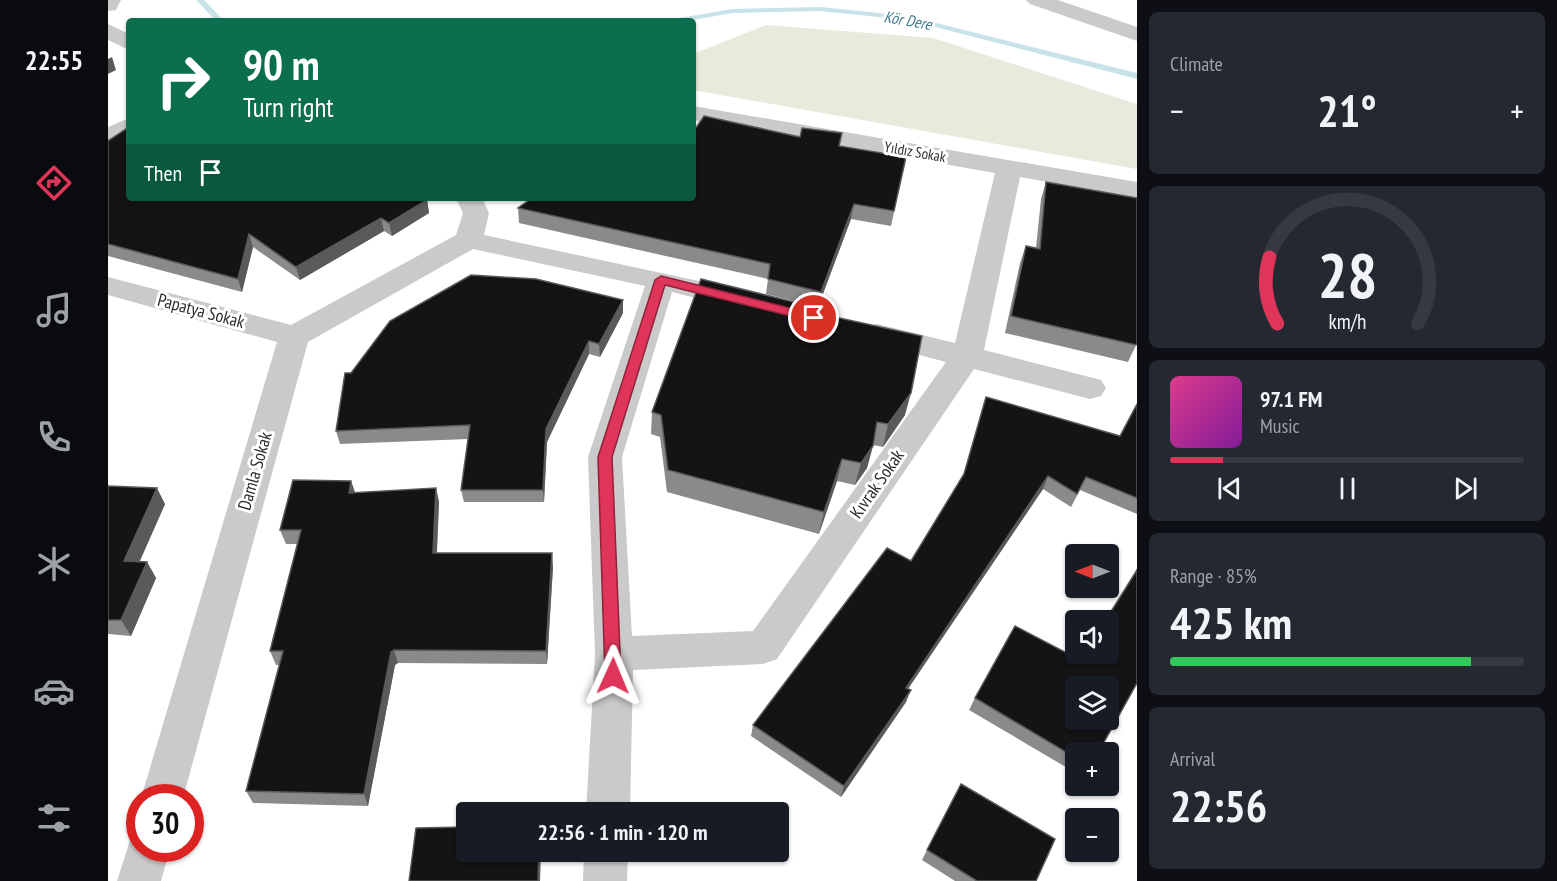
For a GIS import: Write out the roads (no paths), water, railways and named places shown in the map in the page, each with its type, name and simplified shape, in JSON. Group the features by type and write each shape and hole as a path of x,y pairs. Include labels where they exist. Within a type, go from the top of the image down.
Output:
{"street":[{"path":"108,5 110,0"},
{"path":"1037,0 1137,34"},
{"path":"108,31 126,41"},
{"name":"Yıldız Sokak","path":"696,114 1137,190"},
{"path":"108,138 126,127"},
{"name":"Kıvrak Sokak","path":"614,654 763,647 967,356 1009,169"},
{"path":"469,240 476,213 470,201"},
{"path":"294,336 469,240 661,280 763,305"},
{"path":"608,802 614,654 605,457 661,280"},
{"name":"Papatya Sokak","path":"108,286 294,336"},
{"path":"853,328 1090,388"},
{"name":"Damla Sokak","path":"166,784 294,336"},
{"path":"139,881 144,862"},
{"path":"605,881 606,862"}],"waterway":[{"name":"Kör Dere","path":"200,0 217,18"},
{"name":"Kör Dere","path":"691,18 732,11 820,9 908,18 1137,76"}]}
